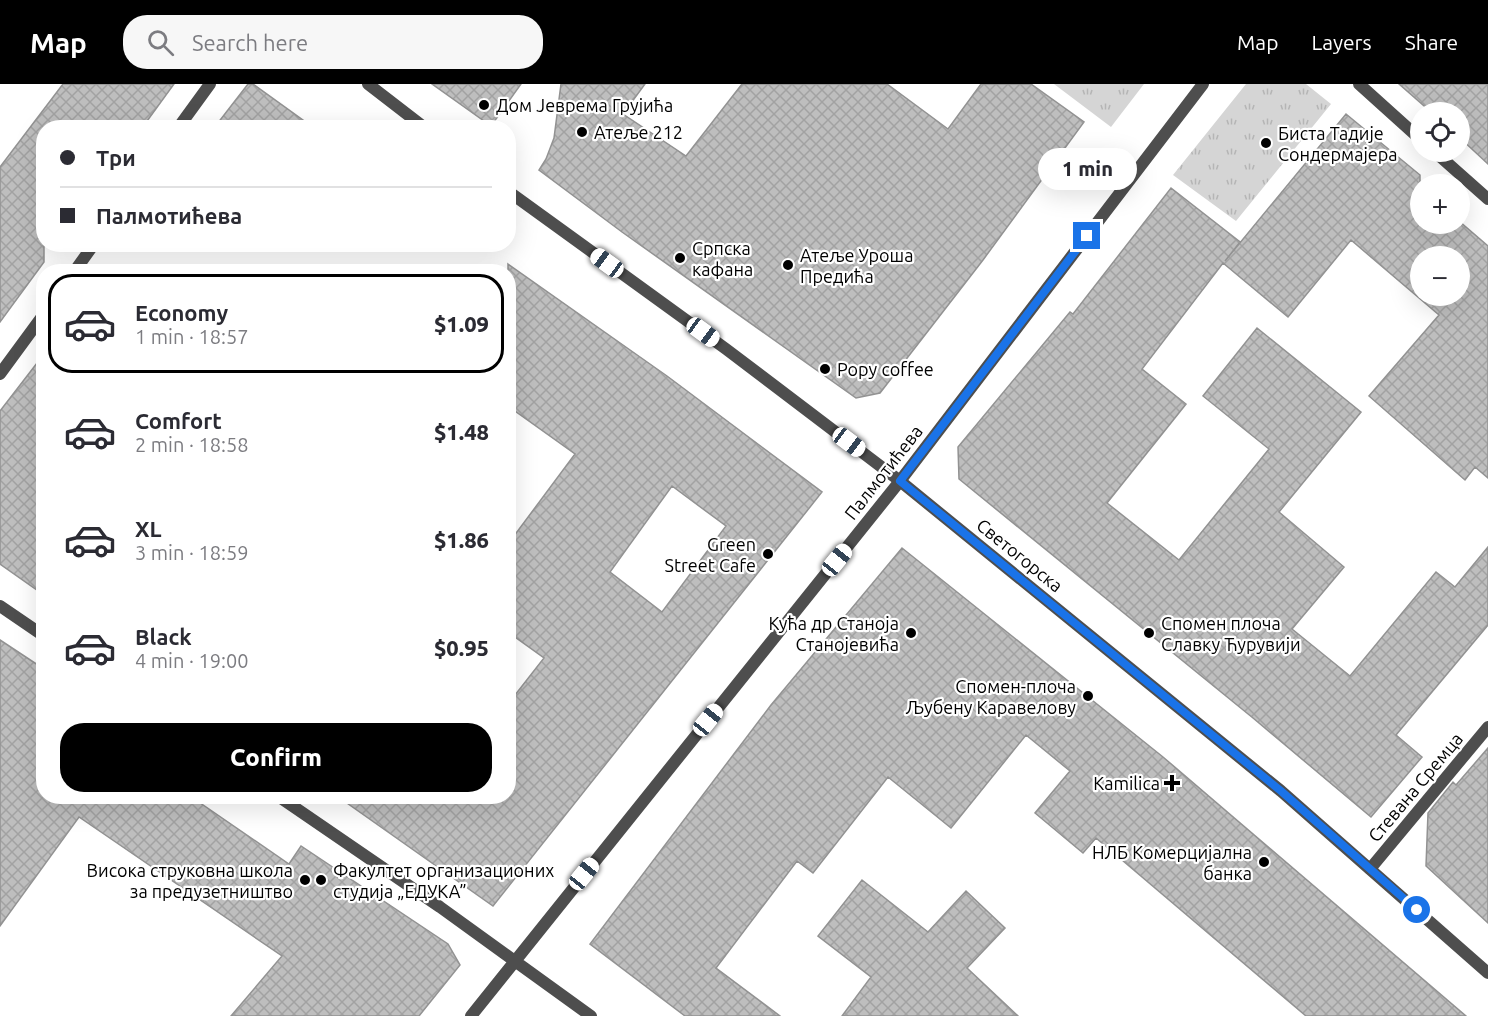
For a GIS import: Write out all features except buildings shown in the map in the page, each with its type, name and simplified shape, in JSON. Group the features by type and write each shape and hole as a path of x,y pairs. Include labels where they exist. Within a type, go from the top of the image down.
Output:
{"street":[{"path":"184,120 210,84"},
{"path":"368,84 415,120"},
{"name":"Палмотићева","path":"471,1016 900,481 1203,84"},
{"path":"1359,84 1410,130"},
{"path":"1446,162 1488,199"},
{"name":"Светогорска","path":"516,197 726,349 900,481 1281,791 1488,973"},
{"path":"0,374 36,325"},
{"path":"0,606 36,631"},
{"name":"Стевана Сремца","path":"1370,869 1488,727"},
{"path":"290,804 591,1016"}],"green space":[{"path":"1054,84 1144,84 1111,127"},
{"path":"1246,84 1306,84 1331,104 1236,221 1173,175"}],"place":[{"name":"Дом Јеврема Грујића","path":"484,105"},
{"name":"Атеље 212","path":"582,132"},
{"name":"Биста Тадије Сондермајера","path":"1266,143"},
{"name":"Српска кафана","path":"680,258"},
{"name":"Атеље Уроша Предића","path":"788,265"},
{"name":"Popy coffee","path":"825,369"},
{"name":"Green Street Cafe","path":"768,554"},
{"name":"Кућа др Станоја Станојевића","path":"911,633"},
{"name":"Спомен плоча Славку Ћурувији","path":"1149,633"},
{"name":"Спомен-плоча Љубену Каравелову","path":"1088,696"},
{"name":"Kamilica","path":"1172,783"},
{"name":"НЛБ Комерцијална банка","path":"1264,862"},
{"name":"Висока струковна школа за предузетништво","path":"305,880"},
{"name":"Факултет организационих студија „ЕДУКА”","path":"321,880"}],"route":[{"path":"1087,236 900,481 1281,791 1417,910"}]}
